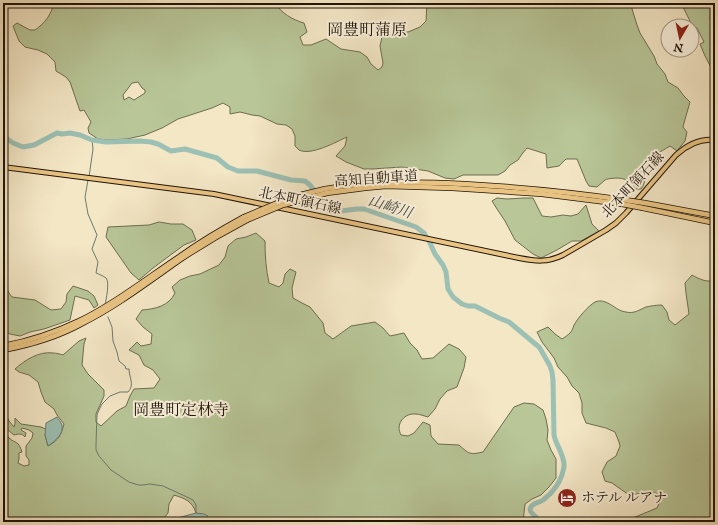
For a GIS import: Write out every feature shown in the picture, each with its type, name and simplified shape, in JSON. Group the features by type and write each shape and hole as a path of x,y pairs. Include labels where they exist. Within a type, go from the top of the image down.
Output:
{"highway":[{"name":"高知自動車道","path":"3,350 37,342 53,336 113,306 148,281 246,218 326,191 392,186 492,190 623,202 715,216"},
{"name":"高知自動車道","path":"644,205 715,223"},
{"name":"高知自動車道","path":"3,346 36,338 80,323"}],"main road":[{"name":"北本町領石線","path":"3,167 214,194 531,260 548,261 555,259 616,223 683,149 700,141 715,140"}],"green space":[{"path":"54,3 275,3 288,16 304,23 307,32 300,37 303,45 311,45 326,39 341,49 360,52 367,57 371,64 378,70 382,67 383,63 380,46 382,37 399,32 408,32 420,27 426,21 427,3 632,3 632,9 640,33 654,56 657,64 665,74 668,82 678,88 690,102 683,127 687,132 685,141 677,151 670,146 654,156 648,162 645,166 644,184 641,189 633,188 626,180 618,178 607,179 597,187 589,186 577,159 566,159 559,166 547,168 546,154 527,148 518,160 498,175 463,175 454,179 445,178 428,171 402,167 364,169 346,162 336,156 345,146 347,137 317,150 299,150 295,146 295,136 292,129 286,125 277,124 260,116 240,112 230,114 230,107 223,103 178,119 145,135 127,139 98,139 89,133 88,128 91,122 84,110 80,111 70,82 66,77 56,71 55,62 47,54 25,47 19,41 13,26 17,23 30,30 35,30 42,25 47,18","holes":["138,82 145,90 145,93 134,100 129,97 124,100 123,95 132,83"]},
{"path":"681,3 715,3 715,10 710,17 712,31 715,36 715,75 700,44 704,42 700,34 700,18 688,18"},
{"path":"497,198 533,198 542,216 551,217 563,215 571,216 578,214 586,205 592,224 599,231 581,241 572,241 541,258 533,254 515,240 492,201"},
{"path":"159,222 183,224 192,230 196,240 184,245 139,280 131,273 106,237 108,227 149,225"},
{"path":"256,233 265,241 269,283 279,287 283,283 285,274 290,269 296,272 292,288 293,298 310,307 323,323 325,333 333,339 351,326 375,322 390,336 404,333 422,359 433,358 449,344 459,349 466,357 464,368 457,387 447,391 428,417 419,414 412,414 404,418 399,425 401,435 408,436 414,433 423,422 430,425 431,436 438,444 459,445 470,453 479,453 483,452 514,407 524,403 534,404 543,410 548,430 547,440 556,459 556,478 541,495 525,504 523,522 199,522 206,516 196,513 193,506 188,501 174,495 169,504 168,513 161,522 3,522 3,430 9,438 19,446 22,452 19,453 18,463 24,466 29,465 29,460 26,456 26,446 32,438 33,433 22,428 21,430 26,433 25,437 21,434 14,435 4,424 3,409 14,427 15,418 21,424 41,427 48,430 45,435 48,446 55,442 59,437 64,424 54,409 45,402 38,382 29,375 15,369 28,359 43,353 63,355 79,341 86,338 82,365 88,374 104,390 104,396 96,414 96,422 101,426 117,411 126,406 134,389 154,388 160,379 153,370 144,365 139,355 129,350 137,342 141,346 151,344 152,334 136,319 142,310 157,308 165,304 175,293 172,287 180,280 200,274 219,265 225,257 228,246 236,239"},
{"path":"3,268 7,276 7,289 12,297 35,300 51,310 61,309 66,302 67,294 73,286 88,291 94,296 98,305 94,308 89,300 75,296 70,320 20,336 10,334 3,330"},
{"path":"692,275 706,281 715,280 715,522 617,522 628,520 657,508 662,497 660,494 650,492 629,495 612,483 605,481 602,472 607,462 616,456 620,446 615,432 586,423 582,413 582,403 579,393 558,367 554,358 542,342 537,332 548,327 562,339 571,332 576,322 586,309 595,302 599,301 603,301 622,311 629,312 646,307 662,305 667,312 669,320 675,325 689,314 685,283"}],"water":[{"path":"57,417 62,425 62,431 56,440 48,446 45,435 46,423"},
{"path":"196,513 208,516 200,522 162,522"}],"waterway":[{"name":"山崎川","path":"3,104 5,111 3,115"},
{"name":"山崎川","path":"3,136 13,143 23,147 34,145 57,133 70,133 92,140 106,142 140,141 158,144 171,151 185,149 217,158 228,167 238,171 257,171 291,180 305,181 310,185 323,203 332,209 340,211 364,209 416,227 424,233 435,254 443,265 446,272 448,289 453,297 462,304 475,306 509,322 539,347 550,366 553,380 554,435 563,458 564,467 561,479 553,491 544,500 533,504 530,509 531,513 542,522"},
{"path":"89,177 93,149 92,140"},
{"path":"88,180 85,197 88,214 97,235 92,249 98,262 96,273 106,278 108,283 105,305"},
{"path":"108,317 112,327 113,341 119,361 125,366 126,369 129,369 131,387 128,392 120,392 110,396 102,404 97,415 96,450 111,470 129,482 138,485 150,484 163,486 187,497 193,500 196,505 196,513"}],"place":[{"name":"ホテル ルアナ","path":"567,498"}],"district":[{"name":"岡豊町蒲原","path":"367,31"},
{"name":"岡豊町定林寺","path":"181,411"}]}
